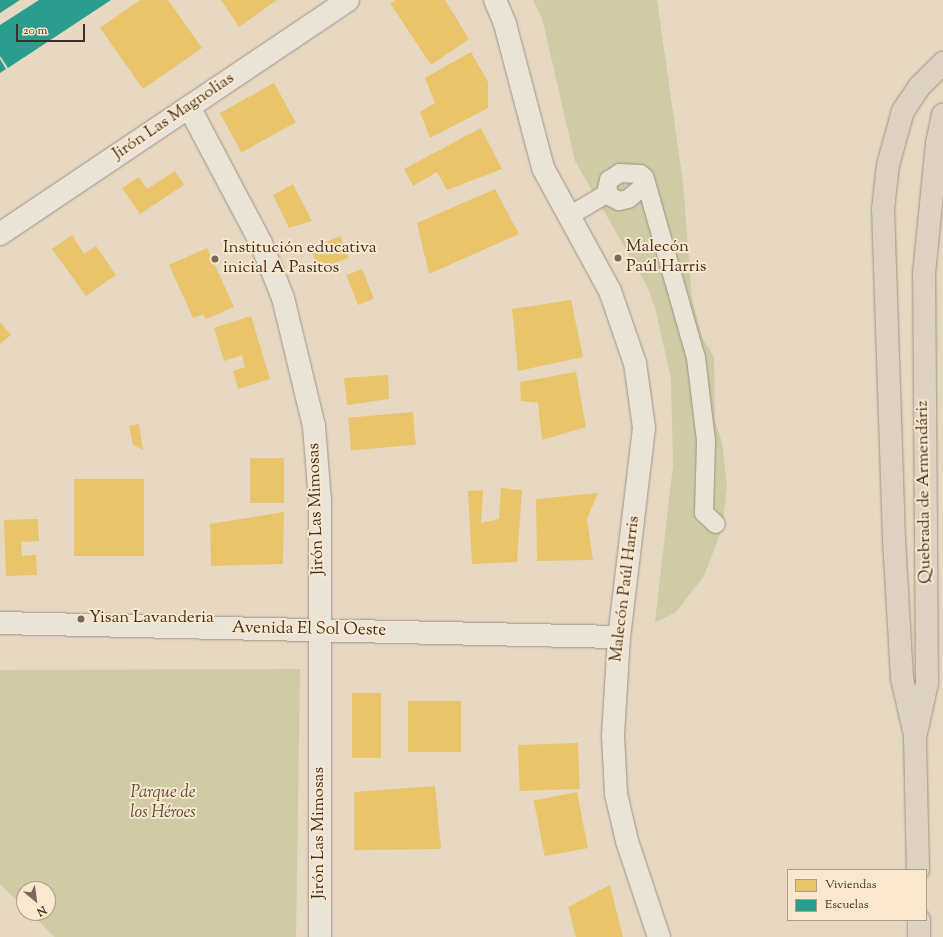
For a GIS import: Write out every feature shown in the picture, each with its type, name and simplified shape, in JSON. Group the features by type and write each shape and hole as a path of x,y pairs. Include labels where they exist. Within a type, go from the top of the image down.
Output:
{"highway":[{"path":"915,738 902,670 894,539 883,210 888,165 903,111 920,86 943,63"},
{"name":"Quebrada de Armendáriz","path":"918,869 915,738 927,683 924,274 937,143 943,115"},
{"path":"919,921 919,937"}],"street":[{"name":"Jirón Las Magnolias","path":"0,234 348,0"},
{"name":"Malecón Paúl Harris","path":"495,0 514,53 543,168 610,291 635,363 644,428 619,637 613,736 616,794 627,841 659,937"},
{"name":"Jirón Las Mimosas","path":"189,107 262,243 283,298 300,358 314,426 319,494 320,937"},
{"path":"608,193 609,180 616,174 640,174 645,179 696,358 706,441 704,513 716,524"},
{"path":"608,193 619,201 628,199 645,186 645,179"},
{"path":"569,216 608,193"},
{"name":"Avenida El Sol Oeste","path":"0,623 619,637"}],"green space":[{"path":"533,0 657,0 683,183 692,298 702,337 714,357 715,421 722,443 727,487 722,529 704,576 675,613 655,622 673,465 671,379 655,307 646,284 575,161 542,18"},
{"name":"Parque de los Héroes","path":"300,669 296,937 55,937 38,921 56,921 56,881 16,881 16,899 0,884 0,670"}],"building: Viviendas":[{"path":"140,0 168,0 202,48 143,89 100,28"},
{"path":"221,0 277,0 239,27"},
{"path":"396,0 445,0 469,39 431,65 390,3"},
{"path":"471,52 488,82 488,108 430,138 420,112 435,103 425,78"},
{"path":"274,83 296,122 242,152 220,113"},
{"path":"481,128 502,169 447,190 437,172 413,186 404,169"},
{"path":"175,171 184,185 140,214 122,188 139,177 147,189"},
{"path":"293,184 312,221 289,228 273,195"},
{"path":"495,189 519,234 429,274 417,223"},
{"path":"72,235 84,254 96,246 116,275 86,296 52,249"},
{"path":"340,236 349,257 320,270 311,249"},
{"path":"207,248 234,307 206,319 203,314 193,318 169,265"},
{"path":"362,269 374,299 358,305 346,275"},
{"path":"571,300 583,357 518,371 512,309"},
{"path":"251,316 270,379 238,389 233,371 245,367 242,355 224,361 214,328"},
{"path":"0,322 11,335 0,344"},
{"path":"576,372 586,427 542,440 538,403 521,401 520,382"},
{"path":"388,375 389,399 347,405 344,378"},
{"path":"413,412 416,445 351,451 348,418"},
{"path":"139,424 143,450 133,445 129,426"},
{"path":"250,458 284,458 284,503 250,503"},
{"path":"74,479 144,479 144,556 74,556"},
{"path":"501,488 522,490 517,562 472,564 468,491 483,490 481,523 499,519"},
{"path":"598,493 587,519 593,560 537,561 536,499"},
{"path":"284,512 283,564 211,566 210,524"},
{"path":"38,519 39,541 21,542 22,556 36,555 37,575 6,576 4,520"},
{"path":"352,693 381,693 381,758 352,758"},
{"path":"408,701 461,701 461,752 408,752"},
{"path":"578,743 580,789 520,791 518,745"},
{"path":"435,786 441,849 354,850 354,792"},
{"path":"577,792 588,848 545,856 534,800"},
{"path":"610,885 623,937 576,937 568,907"}],"building: Escuelas":[{"path":"0,0 20,0 0,13"},
{"path":"39,0 111,0 8,68 0,56 0,25"},
{"path":"0,59 6,69 0,73"}],"place":[{"name":"Malecón Paúl Harris","path":"618,258"},
{"name":"Institución educativa inicial A Pasitos","path":"215,259"},
{"name":"Yisan Lavanderia","path":"81,619"}]}
